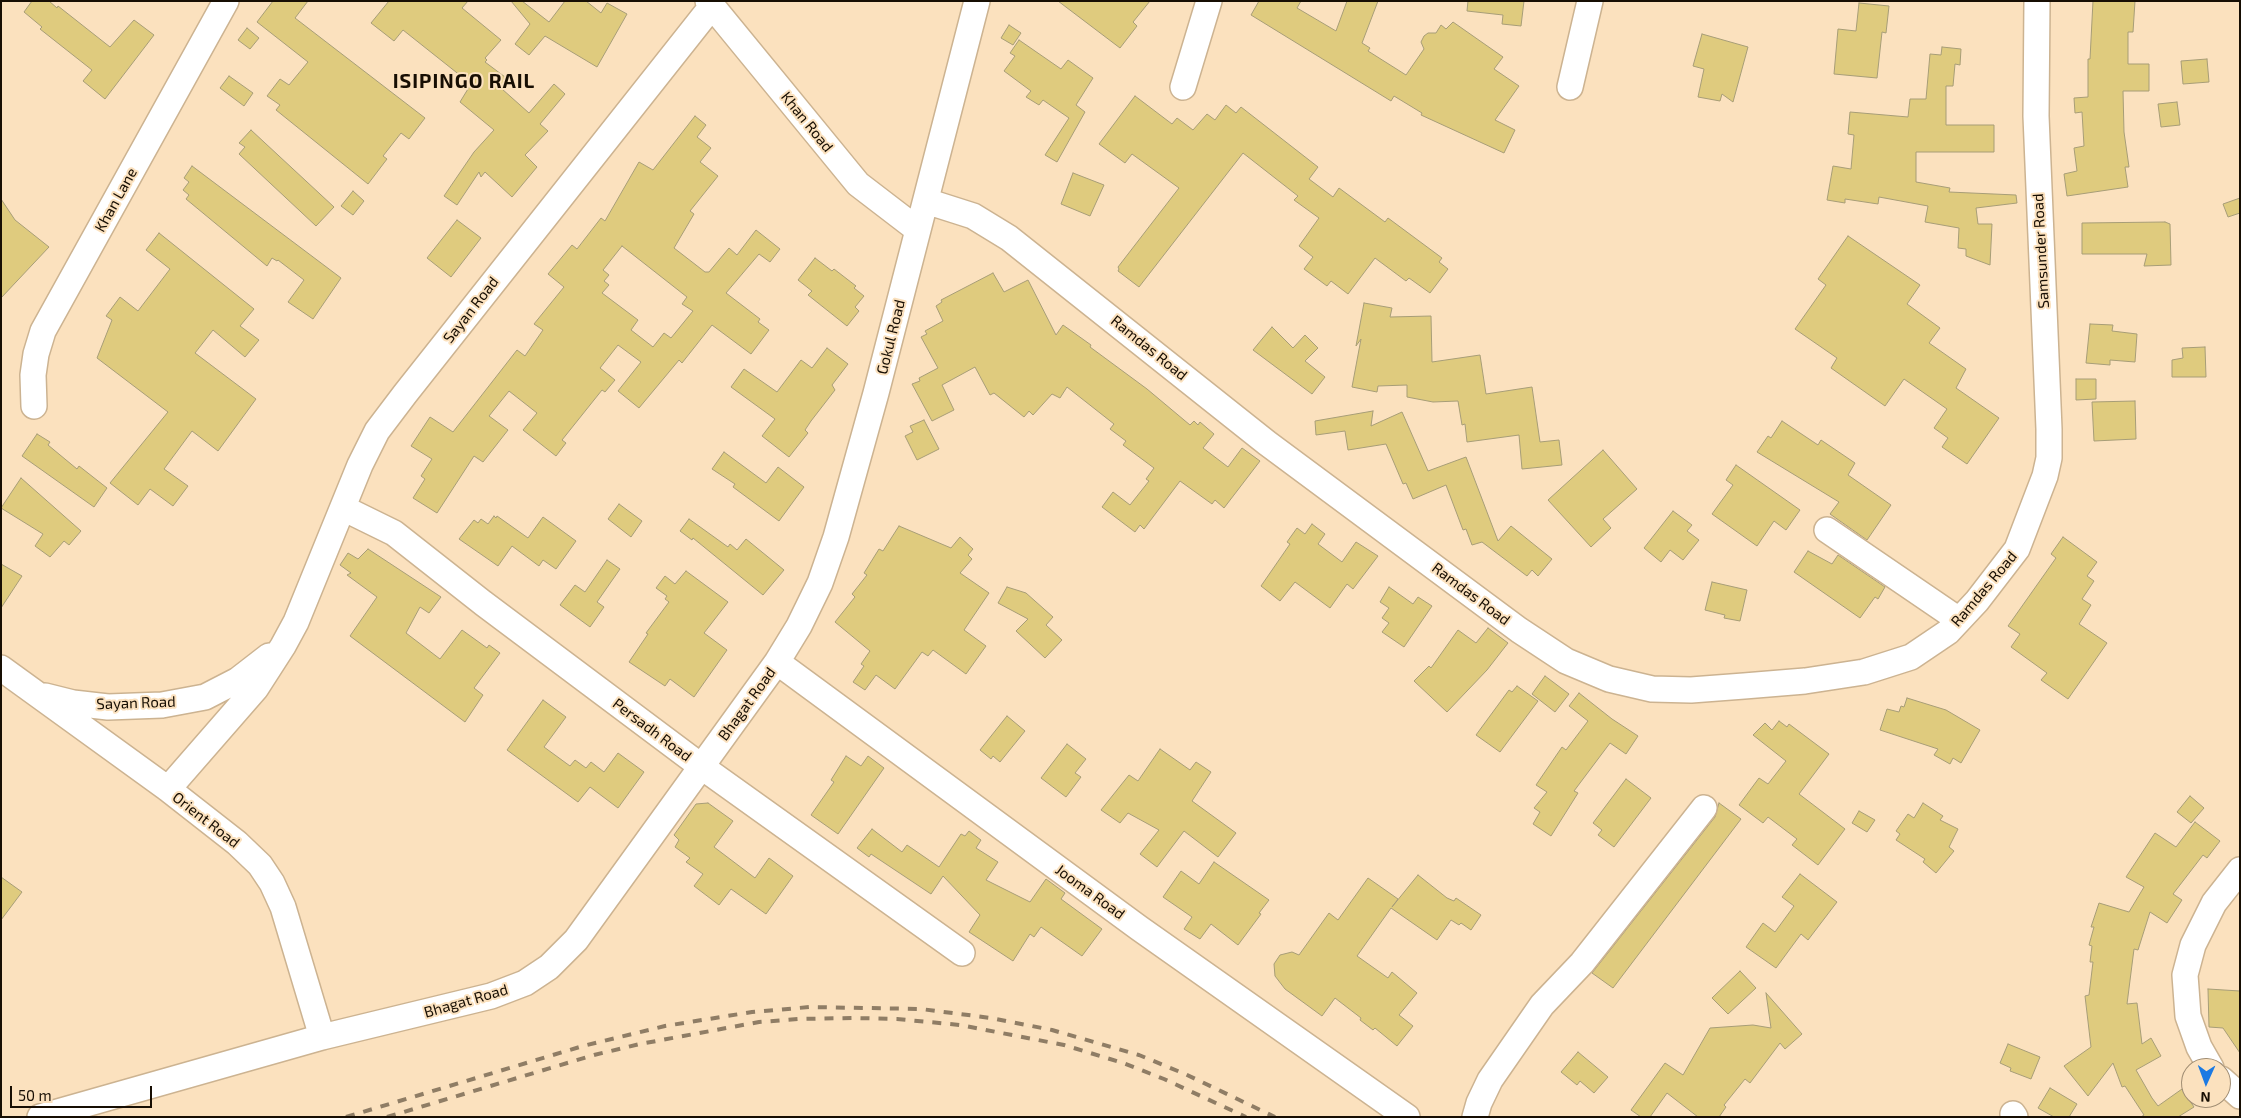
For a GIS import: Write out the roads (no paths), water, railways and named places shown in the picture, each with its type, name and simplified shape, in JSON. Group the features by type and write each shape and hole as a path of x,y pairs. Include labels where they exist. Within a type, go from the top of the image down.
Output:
{"street":[{"name":"Khan Lane","path":"34,406 33,375 36,354 43,331 226,1"},
{"name":"Gokul Road","path":"777,662 799,626 820,583 836,537 876,393 977,1"},
{"path":"1183,87 1209,1"},
{"path":"1570,87 1590,1"},
{"name":"Samsunder Road","path":"2037,1 2036,116 2049,458 2037,500"},
{"name":"Khan Road","path":"710,4 858,184 918,230"},
{"name":"Sayan Road","path":"168,789 256,688 283,646 296,622 360,465 377,432 404,394 710,4"},
{"name":"Ramdas Road","path":"926,201 973,216 1009,238 1267,443 1519,630 1566,661 1609,679 1652,689 1691,690 1805,681 1864,672 1911,657 1948,632 1977,601 2018,549 2037,500"},
{"name":"Persadh Road","path":"343,508 394,534 482,603 702,767 962,953"},
{"path":"1828,530 1959,620"},
{"name":"Sayan Road","path":"34,693 73,703 108,707 162,705 205,696 238,680 283,646"},
{"name":"Bhagat Road","path":"40,1117 322,1037 491,996 524,983 549,967 576,940 777,662"},
{"name":"Jooma Road","path":"777,662 1139,928 1407,1117"},
{"name":"Orient Road","path":"1,668 168,789 237,843 260,865 272,883 283,908 322,1037"},
{"path":"1475,1117 1490,1080 1542,1005 1582,963 1704,808"},
{"path":"2206,1058 2188,1016 2185,974 2193,945 2214,903 2240,870"}],"railway":[{"path":"346,1117 583,1046 665,1026 752,1012 810,1007 921,1009 991,1018 1052,1030 1139,1055 1185,1074 1275,1117"},
{"path":"387,1117 594,1055 640,1044 759,1022 854,1018 897,1019 960,1025 1064,1045 1123,1063 1164,1079 1246,1117"}],"district":[{"name":"ISIPINGO RAIL","path":"464,81"}]}
